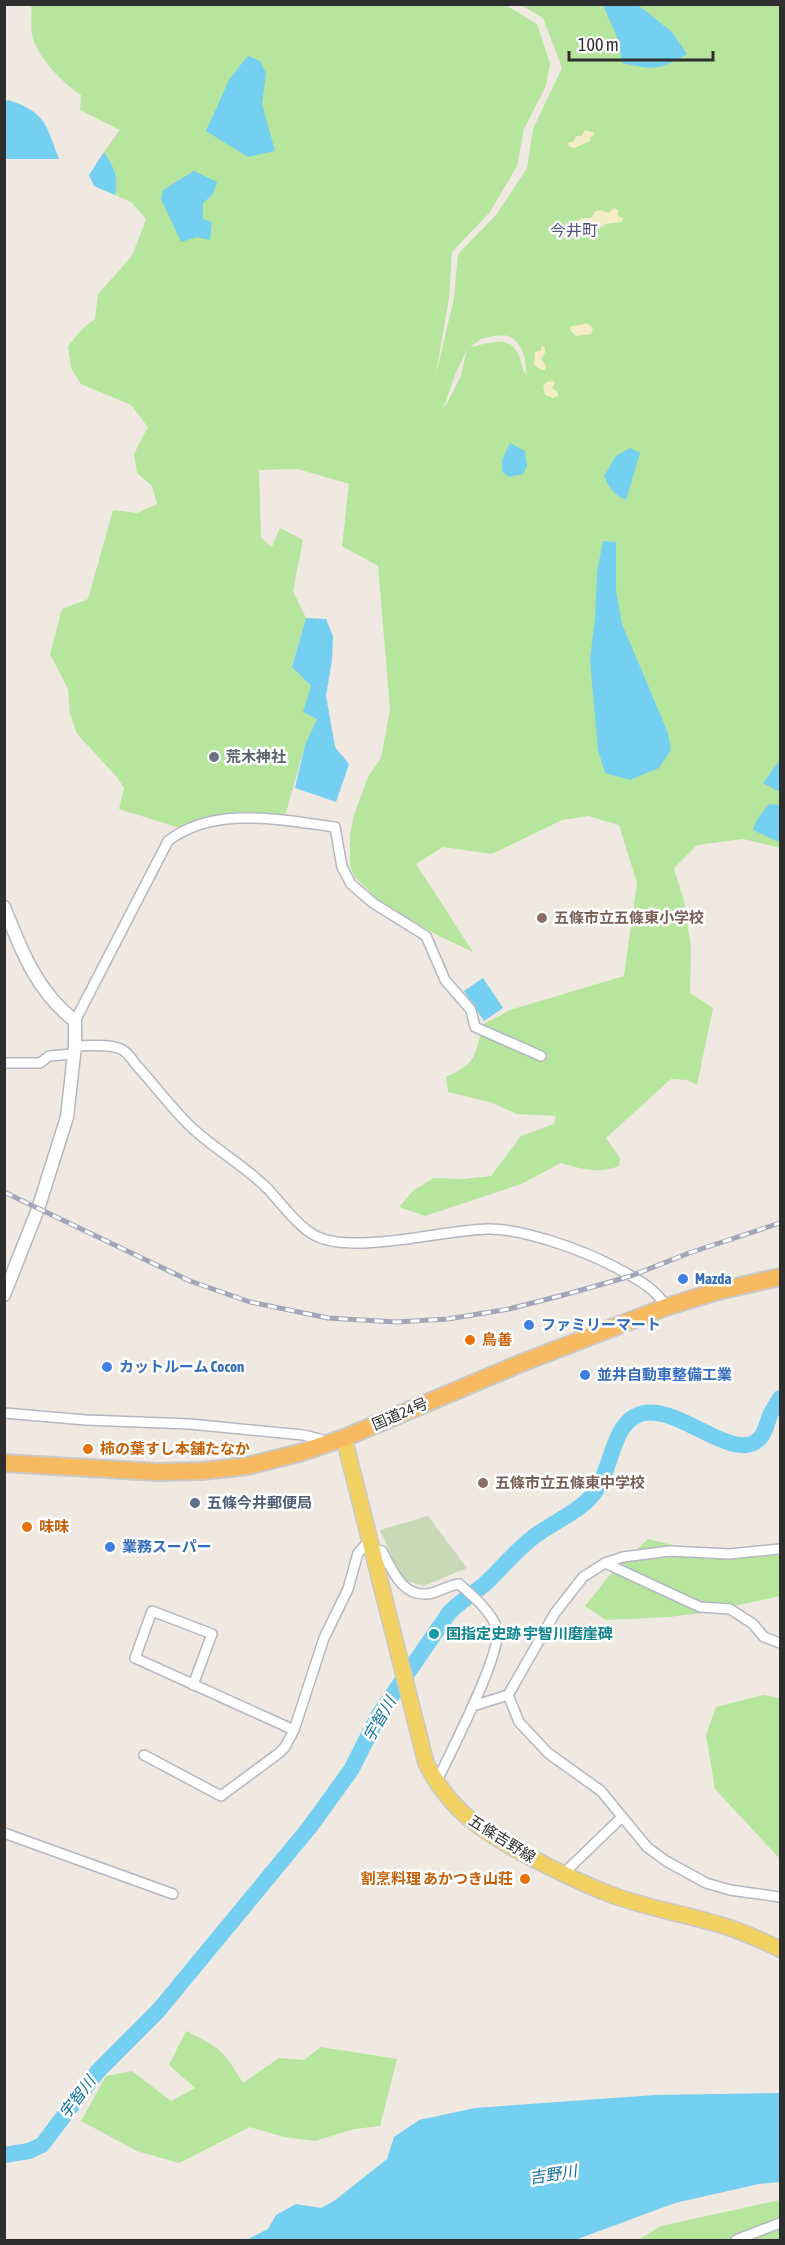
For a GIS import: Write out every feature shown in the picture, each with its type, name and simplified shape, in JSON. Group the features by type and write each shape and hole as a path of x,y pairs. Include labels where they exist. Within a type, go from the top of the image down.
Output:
{"highway":[{"name":"国道24号","path":"4,1463 157,1472 202,1471 247,1466 336,1440 519,1364 666,1307 718,1291 780,1277"}],"main road":[{"name":"五條吉野線","path":"336,1440 371,1544 426,1763 436,1783 468,1819 508,1845 563,1874 608,1894 722,1925 780,1949"}],"street":[{"path":"4,1295 38,1209 67,1117 75,1021 168,841 180,832 199,824 236,818 285,820 335,827 342,867 351,884 374,903 426,936 445,980 471,1010 475,1028 541,1056"},
{"path":"4,907 22,954 39,982 61,1010 75,1021"},
{"path":"4,1063 40,1063 49,1056 101,1045 123,1050 190,1125 266,1187 290,1214 316,1236 340,1243 356,1243 398,1240 468,1230 507,1231 589,1254 631,1276 661,1297 666,1307"},
{"path":"4,1413 86,1420 190,1424 336,1440"},
{"path":"144,1755 221,1796 279,1754 294,1730 324,1638 348,1589 358,1553 371,1544 382,1551 395,1577 404,1587 417,1593 429,1594 459,1584 480,1600 497,1630 494,1653 473,1706 436,1783"},
{"path":"473,1706 508,1695 555,1613 583,1577 605,1563 623,1557 669,1551 729,1554 780,1549"},
{"path":"605,1563 700,1607 730,1609 753,1624 764,1637 780,1643"},
{"path":"193,1685 212,1634 152,1611 135,1658 193,1685 294,1730"},
{"path":"508,1695 519,1722 548,1753 601,1791 647,1847 666,1861 706,1882 729,1890 780,1896"},
{"path":"563,1874 622,1817"},
{"path":"4,1833 172,1894"},
{"path":"736,2241 780,2223"}],"green space":[{"path":"504,4 537,24 550,63 546,86 524,129 517,166 490,212 452,252 449,298 435,379 454,298 458,254 496,215 527,168 533,129 562,68 543,18 521,5 780,5 780,848 743,839 697,845 674,868 684,901 691,948 690,993 713,1008 697,1085 687,1080 671,1079 606,1138 620,1158 619,1166 597,1170 561,1163 521,1184 425,1216 399,1207 414,1190 434,1178 463,1179 491,1176 521,1136 554,1124 556,1116 517,1114 490,1102 448,1092 446,1077 469,1063 476,1051 482,1025 510,1010 624,976 637,883 619,825 588,816 562,820 492,854 443,847 416,864 473,952 435,934 378,900 355,877 350,866 350,834 354,815 368,777 381,758 390,710 378,566 342,546 349,484 298,469 259,470 261,538 272,547 280,528 303,540 293,591 306,618 292,666 311,686 317,719 305,745 285,816 234,813 199,820 180,828 119,809 124,788 117,777 77,734 70,714 68,689 50,654 62,609 88,599 113,510 137,513 157,504 152,486 137,473 134,454 148,427 131,405 81,384 71,368 68,346 83,328 95,319 98,294 132,256 146,219 131,202 115,195 115,172 104,152 120,130 80,110 81,95 52,70 40,54 33,38 31,5","holes":["508,336 517,343 525,359 526,376 519,355 506,342 470,347 481,339","467,349 461,376 446,405 441,407 445,404"]},
{"path":"428,1516 467,1568 424,1586 406,1581 399,1573 380,1530"},
{"path":"648,1539 722,1557 780,1555 780,1596 702,1613 669,1617 606,1620 585,1606 609,1576"},
{"path":"763,1695 780,1698 780,1859 715,1789 706,1735 716,1707"},
{"path":"186,2031 220,2051 231,2063 243,2083 279,2058 304,2060 321,2047 397,2059 380,2126 354,2129 315,2141 284,2137 250,2127 179,2163 137,2151 81,2121 106,2076 132,2071 171,2101 195,2088 169,2065"},
{"path":"780,2200 780,2240 638,2240 661,2226"}],"sand":[{"path":"585,130 595,133 590,141 575,148 569,147 568,143 574,141 576,136 582,136"},
{"path":"614,208 618,210 618,216 623,218 622,222 606,224 602,227 595,226 585,232 579,230 581,218 591,218 596,211 601,210 608,213"},
{"path":"587,323 593,328 591,334 576,336 570,330 570,327"},
{"path":"542,345 545,353 541,359 546,366 545,370 534,365 535,352 541,350"},
{"path":"546,382 555,383 552,388 558,396 553,398 545,395 543,386"}],"water":[{"path":"603,5 638,5 672,32 687,54 656,68 622,63 618,39"},
{"path":"248,56 260,61 266,73 262,104 275,151 248,157 206,131 230,78"},
{"path":"8,100 30,110 43,121 59,159 5,159 5,102"},
{"path":"104,152 115,172 115,195 94,186 89,175"},
{"path":"194,171 217,182 213,194 203,203 203,219 212,222 210,240 197,237 181,242 161,199 163,190"},
{"path":"510,443 525,451 527,466 523,474 509,477 502,471 502,460"},
{"path":"630,448 640,453 626,500 612,491 604,476 616,456"},
{"path":"603,541 616,542 616,590 622,624 668,733 671,750 659,768 630,780 605,773 598,750 590,660 597,572"},
{"path":"306,618 326,619 333,636 326,696 335,747 349,764 336,802 295,788 305,745 317,719 303,712 311,686 292,667"},
{"path":"780,760 780,792 763,783"},
{"path":"769,804 780,805 779,842 753,830 756,821"},
{"path":"483,978 503,1008 484,1021 464,991"},
{"name":"吉野川","path":"780,2093 780,2182 759,2184 675,2203 575,2240 246,2240 268,2229 276,2215 296,2204 321,2208 334,2201 387,2159 394,2137 419,2120 475,2108 655,2095"}],"waterway":[{"name":"宇智川","path":"4,2155 29,2151 42,2145 98,2071 158,2011 309,1828 351,1770 380,1713 449,1613 487,1582 529,1540 578,1509 589,1499 597,1489 615,1443 626,1424 634,1417 649,1413 666,1415 734,1444 748,1445 762,1436 780,1398"}],"railway":[{"path":"4,1192 190,1281 250,1302 328,1318 396,1322 448,1319 509,1309 631,1276 689,1253 780,1223"}],"place":[{"name":"荒木神社","path":"214,757"},
{"name":"五條市立五條東小学校","path":"542,918"},
{"name":"Mazda","path":"683,1279"},
{"name":"ファミリーマート","path":"529,1325"},
{"name":"鳥善","path":"470,1340"},
{"name":"カットルーム Cocon","path":"107,1367"},
{"name":"並井自動車整備工業","path":"585,1375"},
{"name":"柿の葉すし本舗たなか","path":"88,1449"},
{"name":"五條市立五條東中学校","path":"483,1483"},
{"name":"五條今井郵便局","path":"195,1503"},
{"name":"味味","path":"27,1527"},
{"name":"業務スーパー","path":"110,1547"},
{"name":"国指定史跡 宇智川磨崖碑","path":"434,1634"},
{"name":"割烹料理 あかつき山荘","path":"525,1879"}],"district":[{"name":"今井町","path":"574,230"}]}
